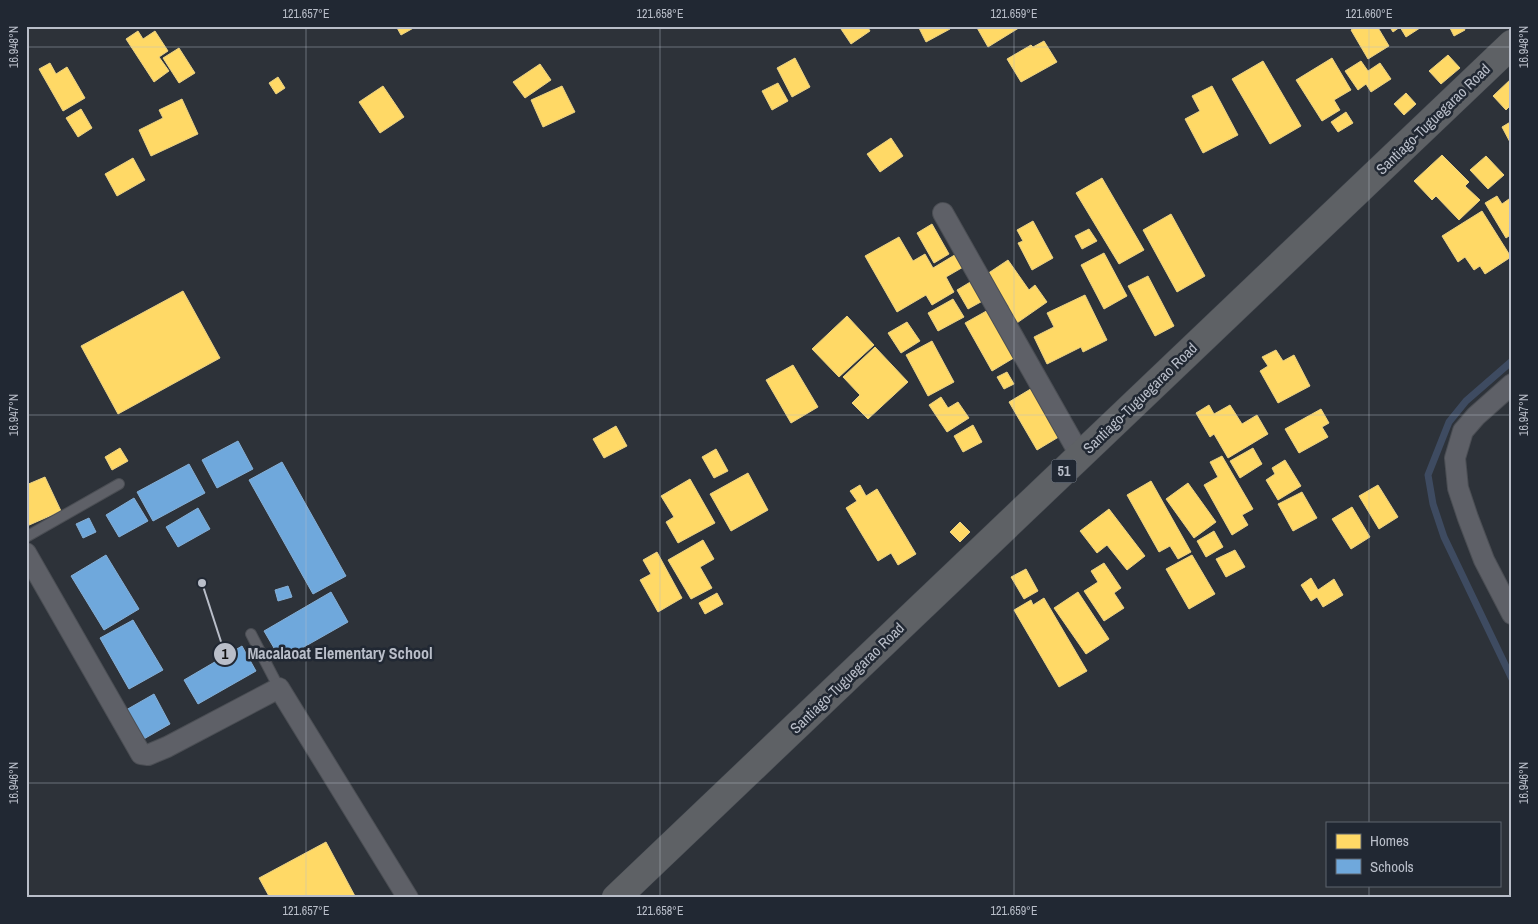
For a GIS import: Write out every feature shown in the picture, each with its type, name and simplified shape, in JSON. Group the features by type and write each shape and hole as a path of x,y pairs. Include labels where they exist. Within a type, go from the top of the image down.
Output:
{"highway":[{"name":"Santiago-Tuguegarao Road","path":"616,898 1512,44"}],"street":[{"path":"944,213 1080,455"},
{"path":"1512,384 1476,416 1463,431 1455,458 1458,488 1466,511 1484,560 1512,614"},
{"path":"26,553 141,754 148,755 166,747 279,688 408,898"}],"lane":[{"path":"26,537 119,484"},
{"path":"251,634 279,688"}],"building: Homes":[{"path":"396,26 417,26 401,35"},
{"path":"839,26 867,26 870,31 851,44"},
{"path":"918,26 949,26 950,29 926,42"},
{"path":"976,26 1022,26 988,47"},
{"path":"1357,26 1377,26 1389,46 1368,59 1351,30"},
{"path":"1389,26 1423,26 1406,37 1400,27 1393,32"},
{"path":"1449,26 1463,26 1465,30 1454,36"},
{"path":"138,31 143,39 155,31 168,51 159,57 169,71 154,82 126,39"},
{"path":"1044,41 1057,62 1021,82 1007,59 1031,45 1033,47"},
{"path":"179,48 195,73 179,83 163,58"},
{"path":"1448,55 1460,68 1441,84 1429,71"},
{"path":"795,58 810,87 792,97 777,68"},
{"path":"1332,58 1351,90 1334,100 1340,110 1322,121 1296,80"},
{"path":"1263,61 1301,126 1270,144 1232,79"},
{"path":"1361,61 1368,71 1380,63 1391,79 1371,92 1366,84 1358,90 1345,71"},
{"path":"50,63 56,74 67,67 85,98 63,111 39,69"},
{"path":"540,64 551,80 525,98 513,82"},
{"path":"278,77 285,88 276,94 269,83"},
{"path":"1512,78 1512,104 1506,110 1493,96"},
{"path":"778,83 788,101 772,110 762,91"},
{"path":"383,86 404,117 380,133 359,102"},
{"path":"562,86 575,112 543,127 531,100"},
{"path":"1212,86 1238,135 1203,153 1185,119 1200,111 1192,96"},
{"path":"1406,93 1416,104 1404,115 1394,104"},
{"path":"182,99 198,134 151,156 139,130 163,118 159,110"},
{"path":"81,109 92,128 78,137 66,118"},
{"path":"1346,112 1353,123 1338,132 1331,122"},
{"path":"1512,121 1512,144 1511,144 1502,127"},
{"path":"891,138 903,156 880,172 867,154"},
{"path":"1442,155 1469,182 1465,186 1480,200 1459,220 1436,196 1432,200 1414,181"},
{"path":"1486,156 1504,175 1488,189 1470,170"},
{"path":"133,158 145,180 117,196 105,174"},
{"path":"1102,178 1144,250 1119,264 1076,193"},
{"path":"1497,196 1502,204 1509,199 1512,203 1512,226 1509,228 1512,234 1506,238 1485,203"},
{"path":"1482,211 1511,257 1485,274 1480,266 1474,270 1465,257 1458,262 1442,236"},
{"path":"1171,214 1205,276 1177,292 1143,230"},
{"path":"1033,221 1053,258 1032,270 1018,243 1023,241 1017,230"},
{"path":"932,224 949,254 934,263 917,233"},
{"path":"1089,229 1097,241 1082,249 1075,236"},
{"path":"899,237 913,261 925,254 933,268 958,253 965,266 946,277 954,292 932,305 926,295 897,312 865,256"},
{"path":"1104,253 1127,296 1104,309 1081,265"},
{"path":"1008,260 1029,290 1035,285 1047,302 1014,325 1004,310 1009,307 987,274"},
{"path":"1148,276 1174,326 1155,336 1128,286"},
{"path":"977,278 988,298 968,309 957,290"},
{"path":"183,291 220,358 118,414 81,346"},
{"path":"1085,295 1107,340 1083,352 1081,347 1047,364 1034,337 1054,327 1047,313"},
{"path":"953,299 964,317 938,331 928,313"},
{"path":"990,309 1017,356 992,371 965,323"},
{"path":"847,316 874,345 839,377 812,349"},
{"path":"907,322 920,341 901,353 888,333"},
{"path":"932,341 954,382 928,396 906,355"},
{"path":"875,347 908,382 868,419 852,403 860,395 843,377"},
{"path":"1276,350 1283,361 1294,355 1310,386 1278,403 1260,371 1268,366 1262,357"},
{"path":"793,365 818,407 791,423 766,380"},
{"path":"1007,372 1014,384 1004,389 997,377"},
{"path":"1034,387 1062,435 1037,450 1009,402"},
{"path":"941,397 948,408 958,402 969,418 947,432 929,405"},
{"path":"1209,405 1214,414 1230,405 1242,424 1257,415 1268,434 1228,458 1214,434 1210,437 1196,413"},
{"path":"1321,409 1329,423 1322,427 1328,437 1299,453 1285,429"},
{"path":"973,425 982,442 963,452 954,436"},
{"path":"616,426 627,446 604,458 593,439"},
{"path":"120,448 128,461 112,470 105,457"},
{"path":"1253,448 1262,464 1240,478 1230,461"},
{"path":"716,449 728,471 714,478 702,457"},
{"path":"1222,456 1253,509 1242,515 1248,525 1232,535 1204,485 1218,477 1210,462"},
{"path":"1285,460 1301,486 1278,500 1266,480 1275,474 1272,468"},
{"path":"748,473 768,510 731,531 710,494"},
{"path":"45,477 61,511 27,526 26,485"},
{"path":"690,479 715,523 678,543 666,522 674,517 661,496"},
{"path":"1151,481 1191,552 1178,559 1170,546 1159,552 1127,495"},
{"path":"1188,483 1216,522 1194,538 1166,499"},
{"path":"860,485 866,496 877,489 916,554 898,565 891,553 878,561 846,508 857,501 850,491"},
{"path":"1378,485 1398,517 1379,529 1359,496"},
{"path":"1302,492 1317,518 1293,531 1278,504"},
{"path":"1352,507 1370,537 1351,549 1332,519"},
{"path":"1109,509 1145,556 1127,570 1107,545 1097,553 1080,531"},
{"path":"960,522 970,532 960,542 950,532"},
{"path":"1214,531 1223,547 1206,557 1197,541"},
{"path":"703,540 714,559 700,567 712,588 691,599 668,560"},
{"path":"1235,550 1245,567 1226,577 1216,559"},
{"path":"657,552 682,598 658,612 640,580 651,574 643,560"},
{"path":"1192,555 1215,594 1189,609 1166,569"},
{"path":"1104,563 1121,588 1114,593 1124,608 1104,621 1084,591 1098,582 1091,571"},
{"path":"1026,569 1038,591 1024,599 1011,577"},
{"path":"1311,578 1318,590 1334,579 1343,595 1323,607 1317,597 1311,601 1301,585"},
{"path":"1078,592 1109,639 1086,654 1054,608"},
{"path":"717,593 723,604 705,614 699,603"},
{"path":"1044,598 1087,671 1059,687 1014,610 1031,600 1033,605"},
{"path":"326,842 356,898 270,898 259,878"}],"building: Schools":[{"path":"238,441 253,469 217,488 202,460"},
{"path":"282,462 346,576 313,594 249,480"},
{"path":"189,464 205,493 153,521 137,492"},
{"path":"134,498 148,521 119,537 106,515"},
{"path":"198,508 210,529 178,547 166,527"},
{"path":"89,518 96,532 83,538 76,524"},
{"path":"106,555 139,609 104,630 71,576"},
{"path":"288,586 292,597 278,601 275,590"},
{"path":"331,592 348,622 281,660 264,631"},
{"path":"133,620 163,670 129,689 100,638"},
{"path":"242,646 256,671 198,704 184,680"},
{"path":"154,694 170,724 142,740 126,710"}],"waterway":[{"path":"1512,361 1466,401 1449,422 1428,475 1433,504 1444,537 1512,679"}],"place":[{"name":"Macalaoat Elementary School","path":"202,583"}]}
